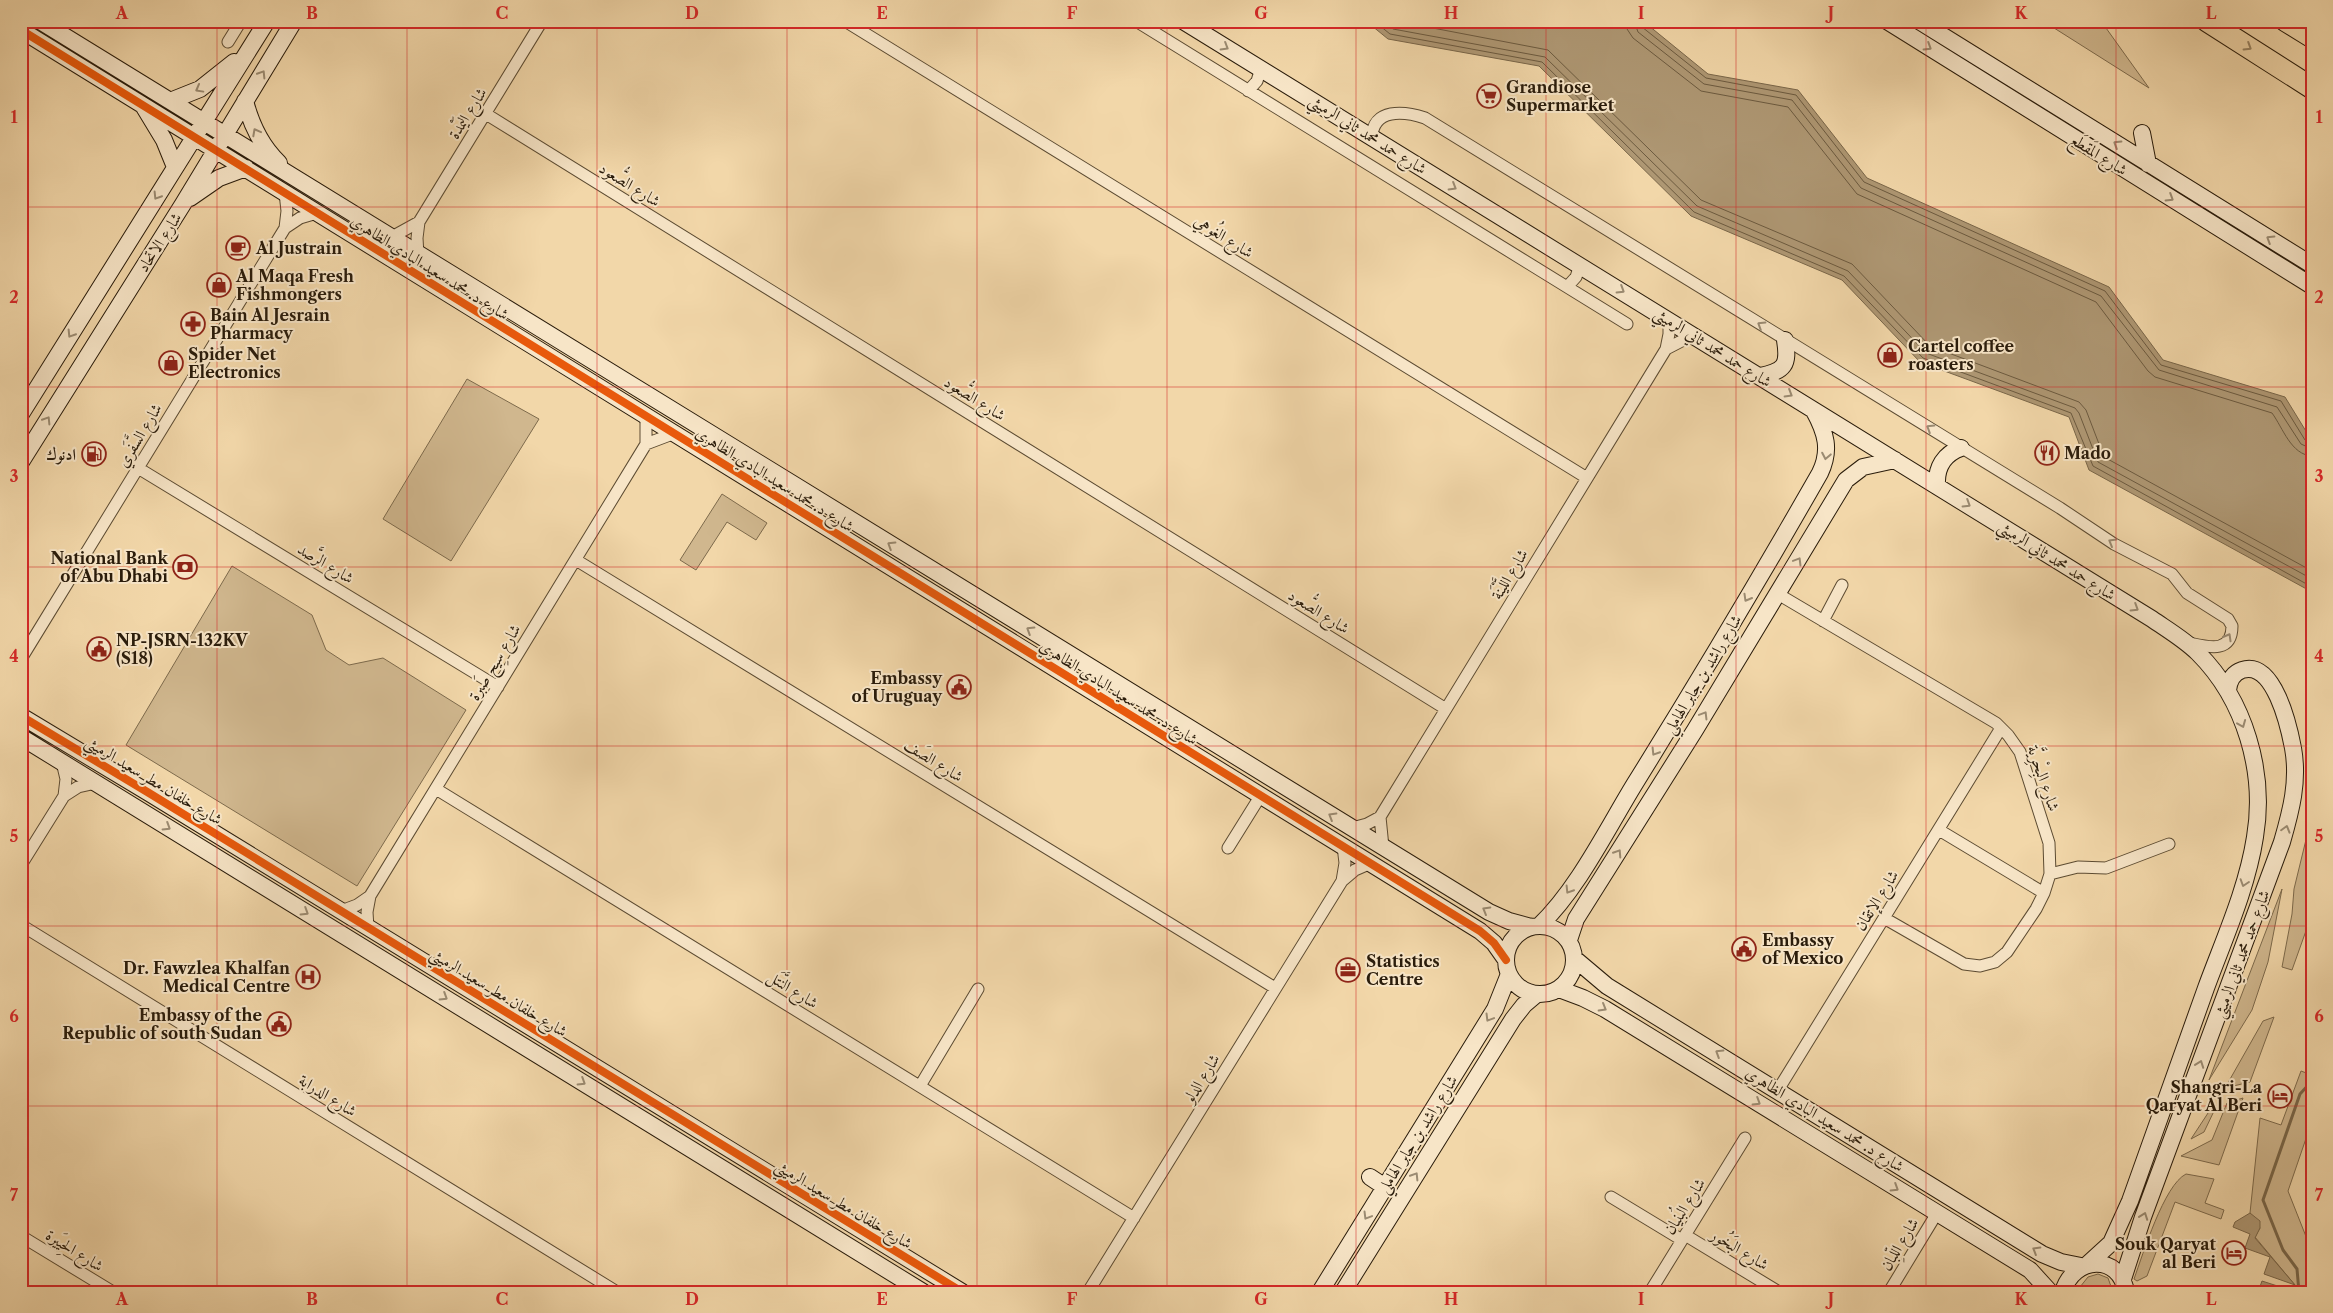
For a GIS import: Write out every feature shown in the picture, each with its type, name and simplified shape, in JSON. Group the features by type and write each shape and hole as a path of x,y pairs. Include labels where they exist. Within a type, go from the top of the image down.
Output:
{"highway":[{"path":"2207,21 2312,88"},
{"path":"2286,21 2312,37"}],"street":[{"name":"شارع د. محمد سعيد البادي الظاهري","path":"40,21 170,101 199,129"},
{"path":"228,42 241,21"},
{"name":"شارع الاتحاد","path":"21,414 267,21"},
{"name":"شارع الاتحاد","path":"21,462 183,204 294,21"},
{"name":"شارع اليَمْدة","path":"418,255 417,238 419,222 542,21"},
{"name":"شارع الغُوهي","path":"845,21 1586,478"},
{"path":"1136,21 1627,324"},
{"name":"شارع حمد محمد ثاني الرميثي","path":"1183,21 2152,619 2197,652 2228,690 2248,740 2257,780 2258,804 2255,838 2247,873 2124,1216 2111,1244 2070,1276 2063,1292"},
{"name":"شارع المَقطَع","path":"1886,21 2312,286"},
{"name":"شارع المَقطَع","path":"1919,21 2312,265"},
{"name":"شارع د. محمد سعيد البادي الظاهري","path":"21,30 141,103 199,129 220,142 300,181 1489,912 1510,921 1535,926"},
{"path":"170,101 185,96 208,84 250,47"},
{"path":"1253,94 1257,81 1267,72"},
{"path":"245,101 254,129 266,149 300,181"},
{"path":"141,103 164,140 175,167"},
{"name":"شارع الصُّعود","path":"486,114 1446,709"},
{"path":"1372,138 1376,123 1388,114 1410,114 1425,118 2114,544 2166,570 2176,578 2187,593 2228,618 2232,623 2230,637 2222,646 2210,647 2185,642"},
{"path":"2142,133 2152,166 2146,182"},
{"name":"شارع د. محمد سعيد البادي الظاهري","path":"220,142 246,168 285,193 1480,931 1494,943 1507,967"},
{"path":"183,204 213,182 246,168"},
{"name":"شارع السَّفَري","path":"21,659 285,228 287,211 285,193"},
{"name":"شارع السَّفَري","path":"285,228 300,218 317,213"},
{"name":"شارع اليَمْدة","path":"390,238 419,222"},
{"path":"1572,290 1576,277 1586,268"},
{"path":"447,292 456,288 457,279"},
{"name":"شارع اللَّيْنَة","path":"1380,817 1666,349 1669,320"},
{"path":"1666,349 1693,335"},
{"path":"1760,376 1777,372 1782,368 1787,358 1785,340"},
{"name":"شارع راشد بن جابر الهاملي","path":"1535,926 1558,908 1604,835 1687,700 1820,473 1824,465 1828,446 1824,428 1814,411"},
{"path":"646,416 646,444 675,433"},
{"name":"شارع سِيح صَبرة","path":"341,911 357,905 370,896 646,444"},
{"path":"1937,486 1937,472 1943,459 1961,448"},
{"name":"شارع راشد بن جابر الهاملي","path":"1569,940 1576,919 1778,594 1846,480 1863,467 1895,460"},
{"name":"شارع الرَّصد","path":"138,468 498,687"},
{"name":"شارع الصَف","path":"576,560 1275,988"},
{"path":"1823,621 1842,585"},
{"name":"شارع البِحْرِيَّة","path":"1778,594 2001,728 2020,752 2049,843 2050,874 2044,893 2027,924 2006,952 1995,962 1980,966 1964,964 1884,918"},
{"name":"شارع حمد محمد ثاني الرميثي","path":"2124,1286 2144,1218 2282,842 2295,792 2296,769 2287,722 2282,706 2264,674 2257,670 2243,669 2232,677 2228,690"},
{"name":"شارع خلفان مطر سعيد الرميثي","path":"21,716 956,1290"},
{"name":"شارع الإتقان","path":"1778,1090 2001,728"},
{"name":"شارع خلفان مطر سعيد الرميثي","path":"21,737 923,1292"},
{"path":"62,762 66,779 64,796"},
{"path":"1234,779 1244,762"},
{"path":"21,866 64,796 78,786 96,783"},
{"name":"شارع النَّتَل","path":"436,789 1134,1218"},
{"path":"139,809 143,809 148,805 149,793"},
{"path":"1228,848 1261,795"},
{"path":"1352,828 1367,824 1380,817 1383,847"},
{"path":"1939,830 2044,893"},
{"path":"2050,874 2078,867 2106,868 2169,844"},
{"name":"شارع الدلو","path":"1088,1292 1342,880 1345,863 1343,846"},
{"name":"شارع الدلو","path":"1342,880 1356,870 1371,863"},
{"name":"شارع سِيح صَبرة","path":"368,928 370,896"},
{"name":"شارع الدرابة","path":"21,925 617,1292"},
{"path":"1535,926 1550,927 1561,932 1569,940 1575,958 1571,976 1559,989 1549,993 1537,994 1520,988 1507,967 1508,948 1515,937 1535,926"},
{"name":"شارع د. محمد سعيد البادي الظاهري","path":"1575,958 1607,986 2042,1254 2061,1262 2109,1267 2124,1286"},
{"name":"شارع راشد بن جابر الهاملي","path":"1320,1292 1495,1009 1507,967"},
{"path":"920,1086 978,989"},
{"name":"شارع د. محمد سعيد البادي الظاهري","path":"1559,989 1605,1009 2030,1270 2050,1292"},
{"name":"شارع راشد بن جابر الهاملي","path":"1343,1292 1513,1019 1524,1005 1537,994"},
{"name":"شارع البُنيان","path":"1650,1292 1745,1138"},
{"path":"1370,1177 1385,1187"},
{"name":"شارع البَخُور","path":"1611,1197 1779,1292"},
{"name":"شارع اللِّبان","path":"1889,1292 1937,1213"},
{"name":"شارع الحِيَيرة","path":"21,1236 112,1292"}],"shaded area":[{"path":"2043,21 2101,21 2149,88"},
{"path":"467,379 539,419 451,561 383,519"},
{"path":"722,494 767,523 756,540 727,522 696,570 680,560"},
{"path":"232,566 312,615 326,650 349,665 383,658 466,710 357,886 126,745"},
{"path":"2312,815 2312,914 2292,970 2282,967 2292,914 2294,889"},
{"path":"2282,889 2268,962 2252,1010 2209,1080"},
{"path":"2274,1017 2250,1082 2225,1088 2263,1021"},
{"path":"2301,1071 2309,1074 2312,1079 2312,1121 2288,1191 2307,1239 2312,1238 2310,1292 2292,1292 2295,1285 2255,1237 2260,1228 2250,1213 2260,1118 2281,1125"},
{"path":"2243,1098 2219,1165 2181,1156 2212,1140 2227,1103"},
{"path":"2215,1109 2204,1132 2191,1139 2210,1110"},
{"path":"2186,1174 2214,1179 2205,1203 2224,1210 2221,1219 2175,1202 2147,1276 2137,1281 2134,1279 2162,1205 2178,1181"},
{"path":"2098,1274 2108,1278 2113,1292 2076,1292 2088,1277"}],"water":[{"path":"1366,21 1643,21 1708,74 1798,90 1867,178 2109,287 2163,360 2285,397 2312,441 2312,592 2089,470 2069,417 1920,362 1842,280 1691,216 1539,66 1388,39"},
{"path":"2250,1213 2260,1221 2260,1228 2255,1238 2295,1285 2264,1274 2270,1257 2245,1248 2250,1234 2233,1227 2235,1222"},
{"path":"2262,1281 2293,1291 2258,1292"}],"waterway":[{"path":"2299,1292 2297,1269 2283,1250 2263,1200 2300,1094 2312,1081"}],"cycle path":[{"path":"21,30 1480,931 1494,943 1506,960"},
{"path":"21,716 962,1292"}],"place":[{"name":"Grandiose Supermarket","path":"1489,96"},
{"name":"Al Justrain","path":"238,248"},
{"name":"Al Maqa Fresh Fishmongers","path":"219,285"},
{"name":"Bain Al Jesrain Pharmacy","path":"193,324"},
{"name":"Cartel coffee roasters","path":"1890,355"},
{"name":"Spider Net Electronics","path":"171,363"},
{"name":"Mado","path":"2047,453"},
{"name":"ادنوك","path":"94,454"},
{"name":"National Bank of Abu Dhabi","path":"185,567"},
{"name":"NP-JSRN-132KV (S18)","path":"99,649"},
{"name":"Embassy of Uruguay","path":"959,687"},
{"name":"Embassy of Mexico","path":"1744,949"},
{"name":"Statistics Centre","path":"1348,970"},
{"name":"Dr. Fawzlea Khalfan Medical Centre","path":"308,977"},
{"name":"Embassy of the Republic of south Sudan","path":"279,1024"},
{"name":"Shangri-La Qaryat Al Beri","path":"2280,1096"},
{"name":"Souk Qaryat al Beri","path":"2234,1253"}]}
